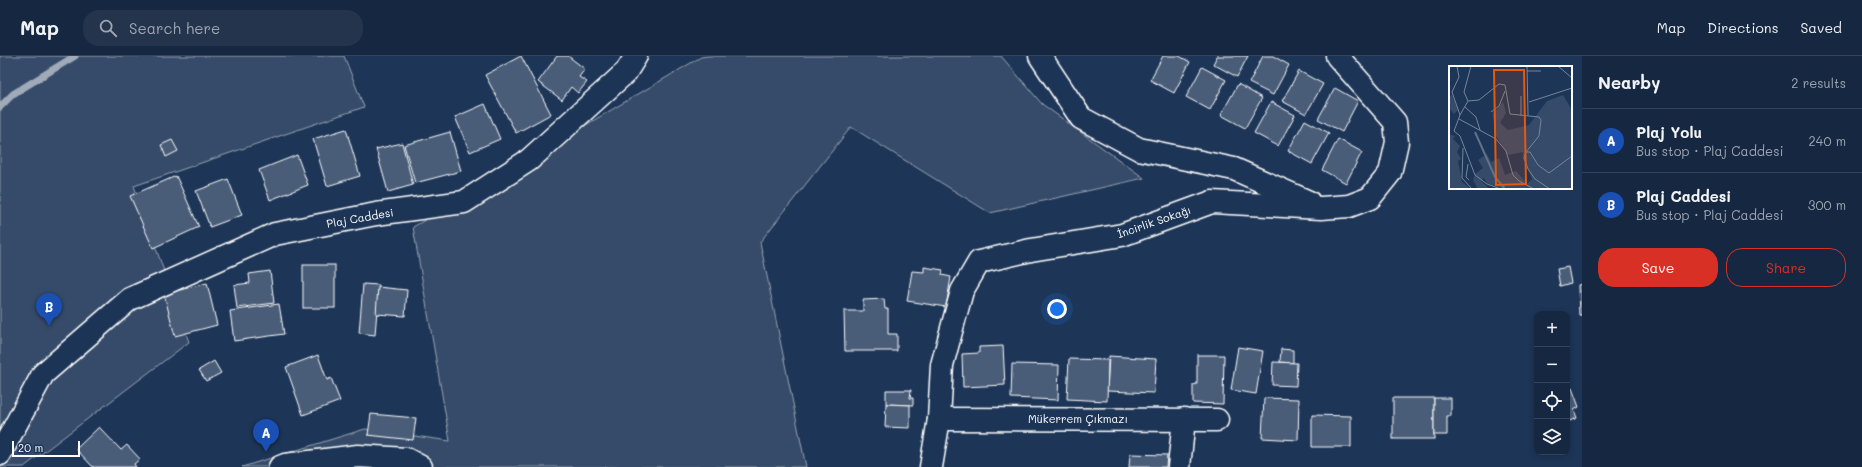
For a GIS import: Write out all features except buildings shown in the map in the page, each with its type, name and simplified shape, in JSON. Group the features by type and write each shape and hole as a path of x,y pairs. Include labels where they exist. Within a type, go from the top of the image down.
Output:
{"street":[{"name":"Plaj Caddesi","path":"0,454 43,374 130,299 276,234 376,214 464,202 529,160 626,72 636,56"},
{"path":"1040,56 1081,118 1139,148 1234,169 1321,208"},
{"name":"İncirlik Sokağı","path":"931,467 940,419 942,365 962,291 979,262 1031,250 1122,235 1212,202 1321,208 1349,206 1370,198 1390,173 1397,142 1395,122 1337,56"},
{"name":"Mükerrem Çıkmazı","path":"940,419 1217,420"},
{"path":"1179,467 1184,419"},
{"path":"280,467 285,465 358,456 406,459 421,467"}],"shaded area":[{"path":"0,56 344,56 364,107 134,186 189,342 24,467 0,467"},
{"path":"1001,56 1042,104 1144,178 990,213 851,127 760,242 806,467 242,467 365,429 450,441 413,227 701,57"}],"waterway":[{"path":"0,107 13,94 75,56"}],"place":[{"name":"Plaj Caddesi","path":"49,326"},
{"name":"Plaj Yolu","path":"266,452"}]}
